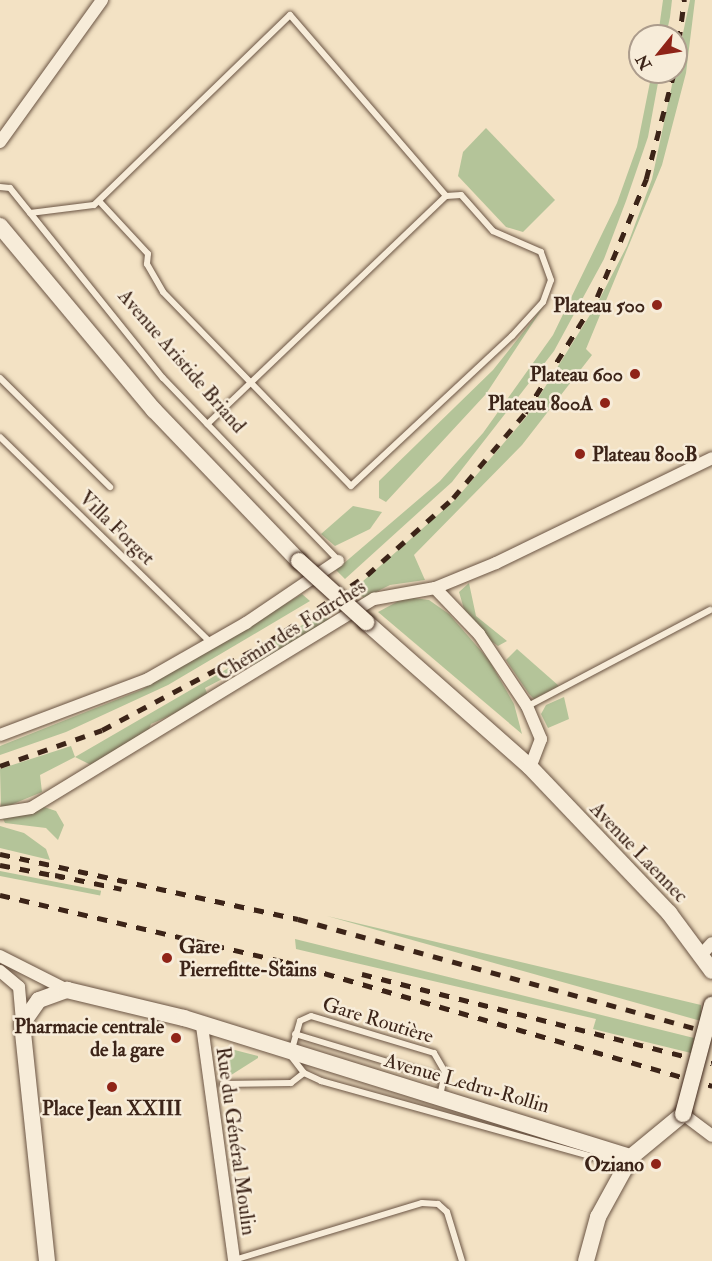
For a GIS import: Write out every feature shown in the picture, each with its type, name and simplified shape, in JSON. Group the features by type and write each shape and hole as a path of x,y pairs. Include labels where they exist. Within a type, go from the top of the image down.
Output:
{"main road":[{"name":"Avenue Laennec","path":"0,226 154,410 299,561 530,767 708,948 712,971"},
{"path":"47,1261 22,1024 39,1000 67,990"},
{"name":"Avenue Ledru-Rollin","path":"67,990 202,1026 290,1055 439,1096 631,1157"},
{"path":"586,1261 598,1217 631,1157 683,1114 712,1005"}],"street":[{"path":"0,142 102,0"},
{"name":"Chemin des Fourches","path":"2,812 31,808 374,599 435,588 712,458"},
{"path":"0,735 113,696 211,643 338,561"},
{"path":"435,588 479,634 527,706 542,739 530,767"},
{"path":"0,956 67,990"},
{"path":"0,971 19,987 22,1024"},
{"name":"Rue du Général Moulin","path":"202,1026 234,1261"},
{"path":"683,1114 712,1136"}],"lane":[{"path":"30,213 99,201 290,15 446,196"},
{"name":"Avenue Aristide Briand","path":"0,187 10,188 207,424 338,561"},
{"path":"99,201 148,254 147,264 163,292 250,384 351,486 512,336 543,302 550,280 549,262 532,245 493,231 461,195 446,196 250,384 207,424"},
{"path":"0,378 110,487"},
{"name":"Villa Forget","path":"0,437 211,643"},
{"path":"527,706 711,610"},
{"name":"Gare Routière","path":"310,1016 381,1036 434,1053 445,1067 444,1079 295,1034 301,1019 310,1016"},
{"path":"295,1034 290,1055 304,1073 341,1089 596,1158 631,1157"},
{"path":"223,1084 291,1083 304,1073"},
{"path":"439,1096 444,1079"},
{"path":"234,1261 422,1203 438,1204 447,1212 462,1261"}],"green space":[{"path":"663,0 672,0 669,24 660,24"},
{"path":"690,0 695,0 688,57 688,24 685,24"},
{"path":"650,84 658,84 648,137 604,259 554,351 452,482 345,579 336,570 440,481 483,433 553,335 617,203 637,147"},
{"path":"672,84 683,84 662,165 586,349 592,355 522,445 414,555 425,580 390,585 364,598 354,589 456,499 527,416 598,302 627,246 652,179"},
{"path":"486,128 555,200 523,232 506,227 458,176 463,152"},
{"path":"544,306 486,394 386,502 379,498 379,481 493,370"},
{"path":"353,506 382,512 370,529 335,546 321,534"},
{"path":"469,583 476,616 507,641 498,646 464,609 459,592"},
{"path":"302,594 310,601 168,685 66,732 0,755 0,746 141,690"},
{"path":"406,597 429,600 449,614 489,660 514,704 522,734 378,612"},
{"path":"323,613 335,624 259,669 251,664 205,688 209,698 151,724 147,734 93,766 75,757"},
{"path":"517,649 559,686 534,699 506,660"},
{"path":"564,697 569,719 548,728 541,714 546,705"},
{"path":"71,746 75,757 40,775 42,792 1,809 0,769"},
{"path":"41,806 56,811 64,825 58,840 46,828 5,823 2,817"},
{"path":"0,826 24,833 46,849 50,860 0,848"},
{"path":"0,871 101,891 100,896 0,876"},
{"path":"327,916 701,1005 701,1021"},
{"path":"295,939 694,1038 691,1053 593,1029 596,1019 296,949"},
{"path":"227,1048 258,1056 258,1058 228,1077 220,1076 217,1054"}],"railway":[{"path":"681,24 684,0"},
{"path":"0,766 102,730 268,642 367,575 453,498 525,413 597,297 646,179 671,84"},
{"path":"0,854 298,919 712,1033"},
{"path":"0,865 63,877"},
{"path":"55,875 122,889"},
{"path":"0,895 286,962 712,1086"},
{"path":"362,974 712,1063"}],"place":[{"name":"Plateau 500","path":"657,305"},
{"name":"Plateau 600","path":"635,374"},
{"name":"Plateau 800A","path":"605,403"},
{"name":"Plateau 800B","path":"580,454"},
{"name":"Gare Pierrefitte-Stains","path":"167,958"},
{"name":"Pharmacie centrale de la gare","path":"176,1038"},
{"name":"Place Jean XXIII","path":"112,1087"},
{"name":"Oziano","path":"656,1164"}]}
